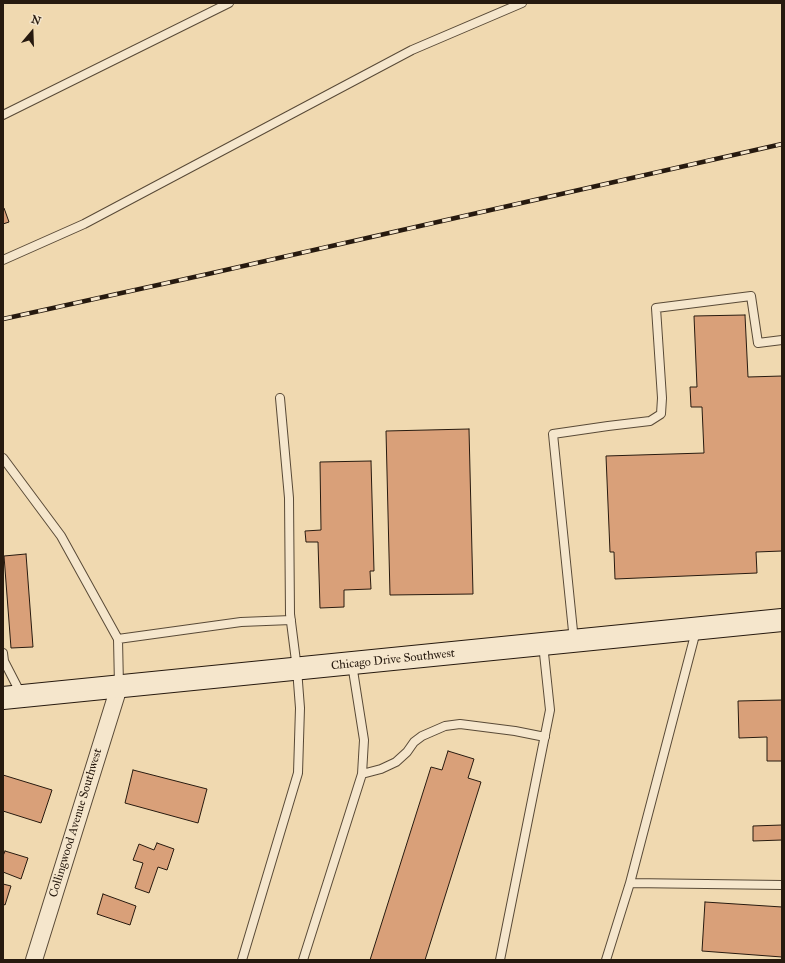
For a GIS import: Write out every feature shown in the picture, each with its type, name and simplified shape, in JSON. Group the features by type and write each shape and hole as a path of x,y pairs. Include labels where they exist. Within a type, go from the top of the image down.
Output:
{"main road":[{"name":"Chicago Drive Southwest","path":"12,697 575,642 782,620"}],"street":[{"name":"Collingwood Avenue Southwest","path":"34,960 119,687"}],"lane":[{"path":"3,115 229,3"},
{"path":"3,260 84,224 412,50 522,3"},
{"path":"575,642 553,434 650,421 661,414 662,398 656,308 751,296 758,343 782,340"},
{"path":"242,960 298,773 300,708 290,614 289,498 280,398"},
{"path":"3,458 61,536 118,639 119,687"},
{"path":"118,639 241,622 291,620"},
{"path":"606,960 630,883 697,629"},
{"path":"500,960 550,710 543,644"},
{"path":"3,653 12,697"},
{"path":"303,960 362,774 364,740 352,664"},
{"path":"362,774 382,769 396,762 407,752 414,742 422,736 445,726 460,724 516,731 545,737"},
{"path":"630,883 782,885"}],"building":[{"path":"3,208 9,222 3,224"},
{"path":"745,315 748,377 782,376 782,551 756,552 757,573 615,579 614,552 610,552 606,456 704,453 702,407 691,407 690,387 697,387 694,316"},
{"path":"469,429 473,594 390,595 386,431"},
{"path":"371,461 374,571 370,571 371,589 344,590 344,607 320,608 318,542 306,542 305,531 321,530 320,462"},
{"path":"26,554 33,647 11,648 4,556"},
{"path":"782,700 782,761 767,761 767,737 739,738 738,701"},
{"path":"448,751 474,759 468,778 481,782 425,960 370,960 431,767 442,770"},
{"path":"133,770 207,789 198,823 125,803"},
{"path":"3,775 52,790 41,823 3,811"},
{"path":"782,825 782,840 753,841 753,826"},
{"path":"157,843 174,849 167,870 158,867 149,893 135,888 143,863 133,860 139,844 154,850"},
{"path":"5,851 28,858 21,879 3,872 3,856"},
{"path":"3,884 11,886 5,905 3,904"},
{"path":"103,894 136,906 130,925 97,914"},
{"path":"705,902 782,907 782,957 702,951"}],"railway":[{"path":"3,319 782,144"}]}
